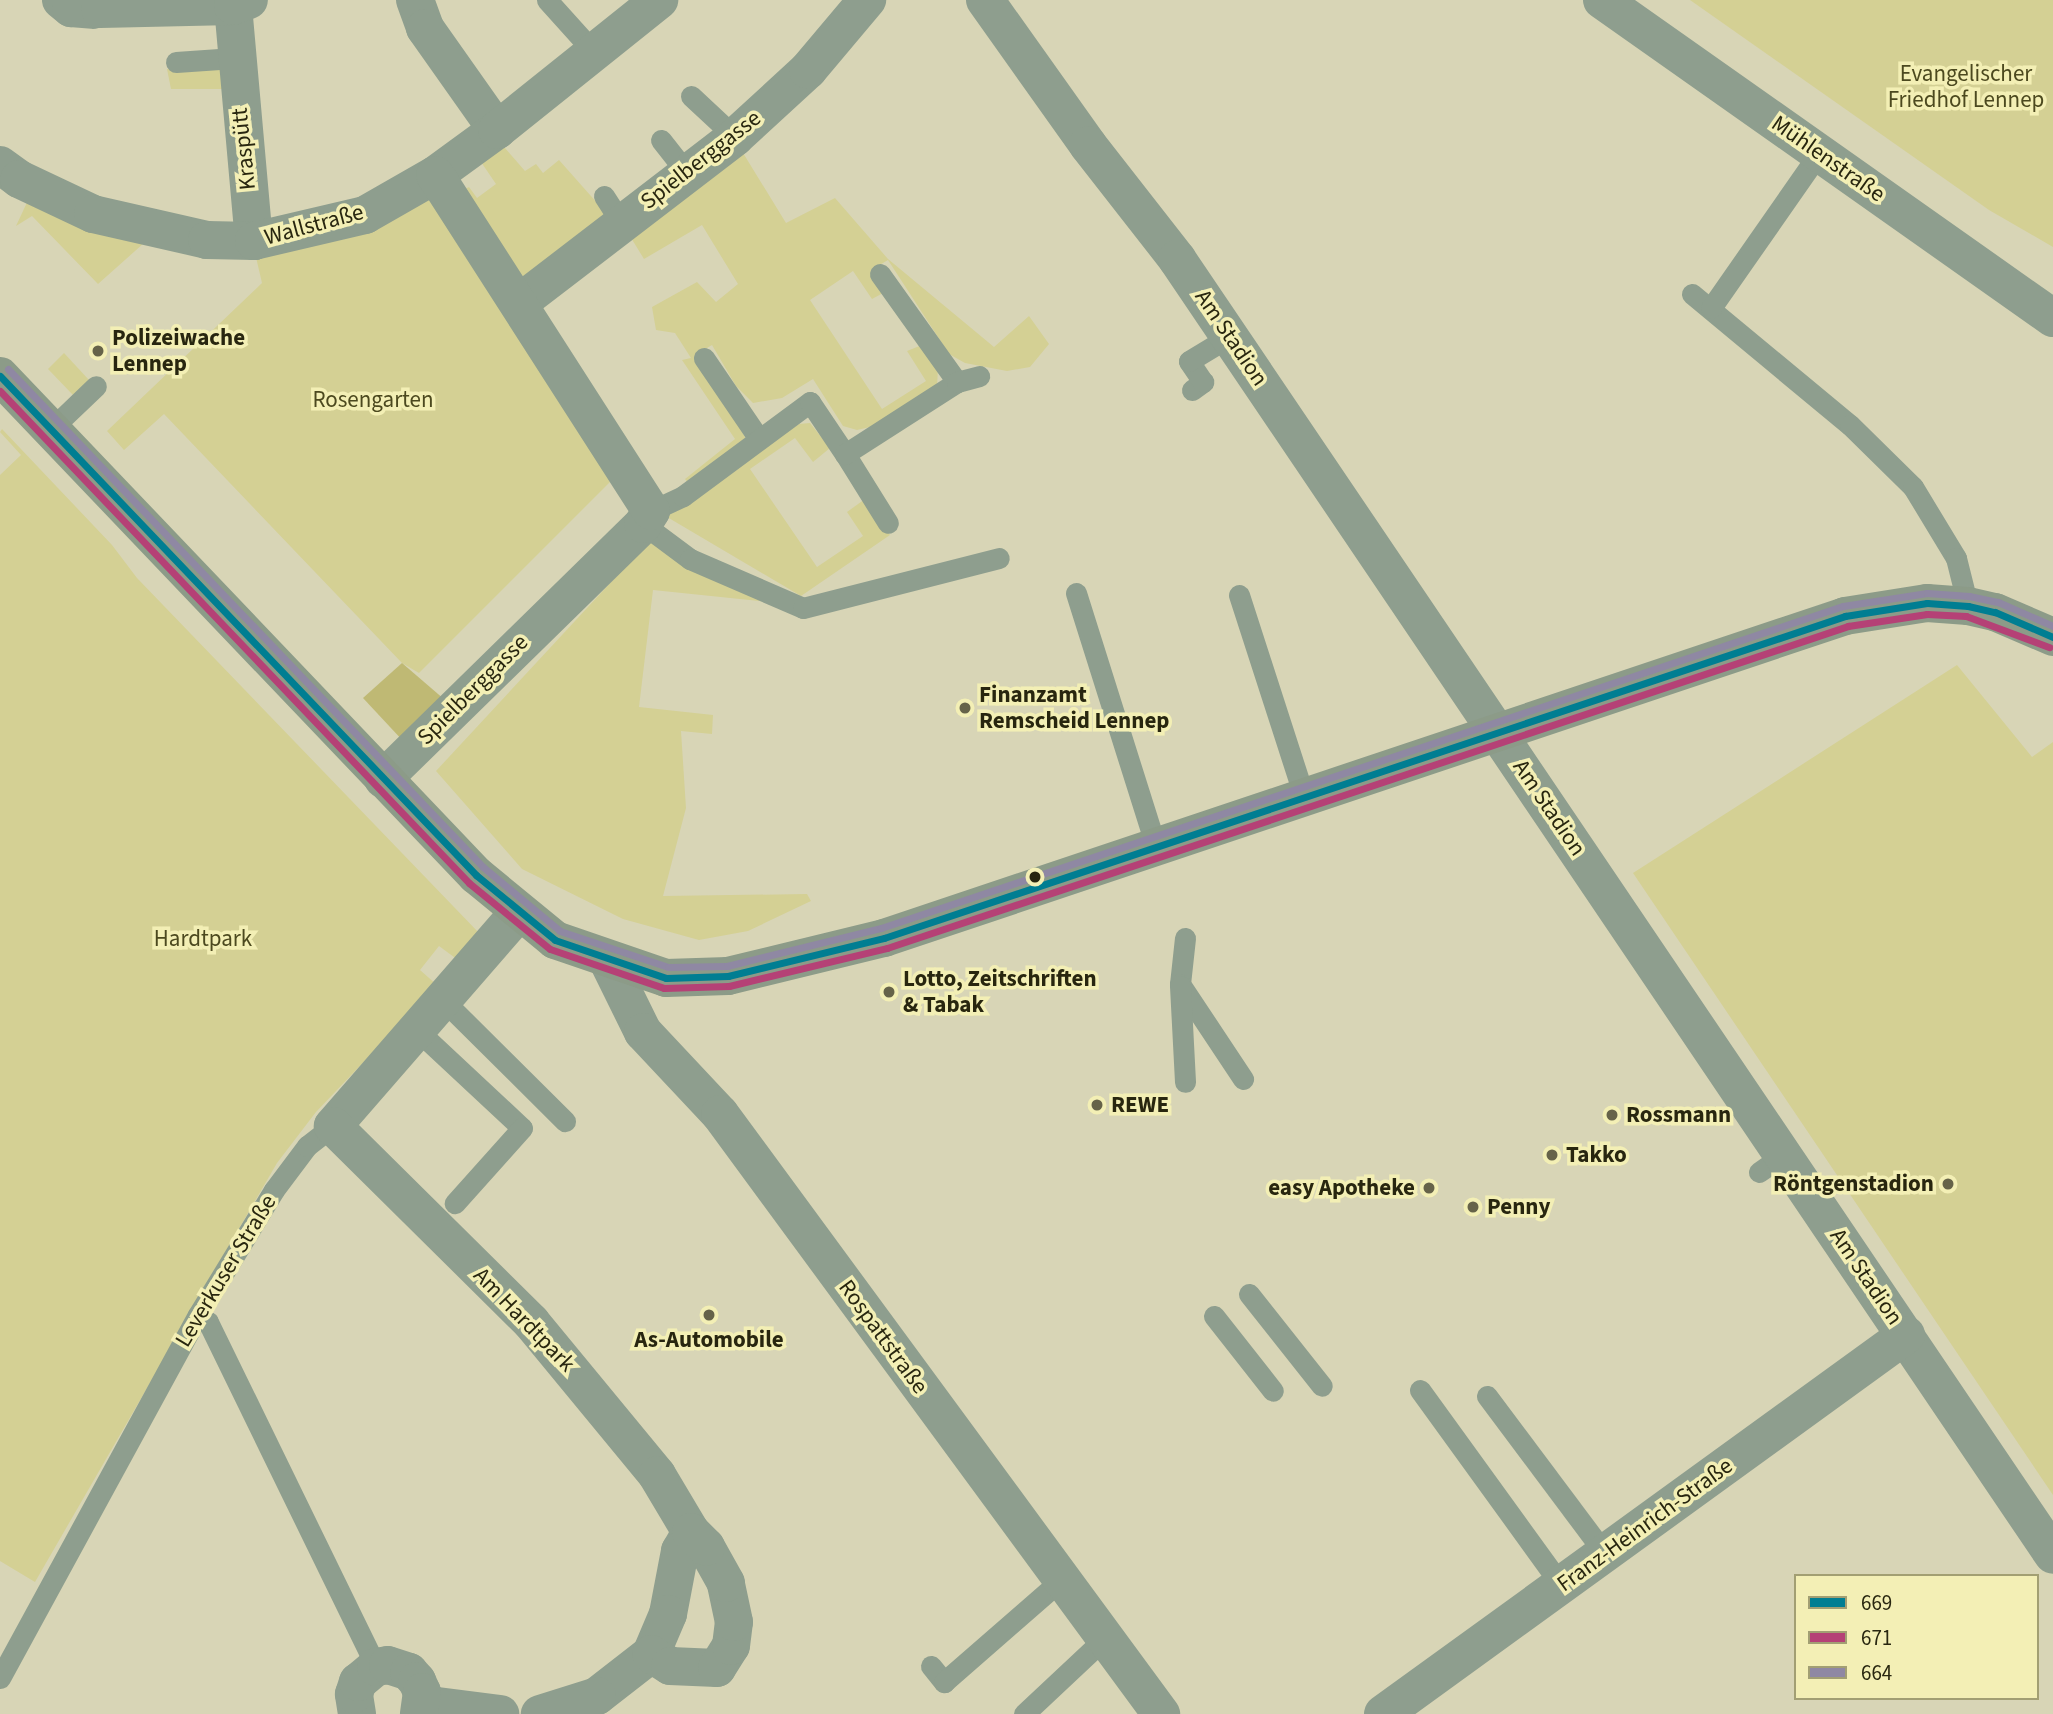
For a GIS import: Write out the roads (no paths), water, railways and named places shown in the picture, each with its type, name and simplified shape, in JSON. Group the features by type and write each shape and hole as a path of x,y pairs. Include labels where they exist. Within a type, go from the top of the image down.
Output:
{"street":[{"path":"415,0 425,29 497,130"},
{"name":"Wallstraße","path":"0,166 19,179 93,214 185,237 254,241 365,215 449,184 497,130 659,0"},
{"name":"Am Stadion","path":"985,0 1088,145 1177,258 1227,338 1290,422 1415,615 1497,731 1771,1163 1906,1335 2053,1555"},
{"name":"Mühlenstraße","path":"1602,0 2053,318"},
{"name":"Kraspütt","path":"85,6 241,3 234,58 254,241"},
{"name":"Spielberggasse","path":"519,303 612,209 687,173 735,137 808,70 855,4"},
{"path":"449,184 647,517"},
{"path":"0,376 383,779 519,912 555,940 608,961 666,978 728,976 884,938 1845,616 1927,603 1968,606 1995,612 2053,637"},
{"name":"Spielberggasse","path":"383,779 647,517"},
{"name":"Leverkuser Straße","path":"334,1126 519,912"},
{"name":"Rospattstraße","path":"608,961 643,1031 720,1114 1161,1714"},
{"name":"Am Hardtpark","path":"334,1126 540,1333 657,1475 691,1532 706,1546 726,1583 734,1622 731,1646 717,1668 670,1666 651,1654"},
{"name":"Franz-Heinrich-Straße","path":"1383,1714 1906,1335"},
{"path":"540,1714 597,1696 651,1654 668,1614 680,1551 691,1532"},
{"path":"357,1714 354,1694 358,1682 376,1667 388,1665 409,1672 417,1681 421,1709 500,1714"}],"lane":[{"path":"547,0 593,51"},
{"path":"176,62 234,58"},
{"path":"691,96 735,137"},
{"path":"661,140 687,173"},
{"path":"1711,308 1819,153"},
{"path":"880,274 957,382"},
{"path":"1692,295 1711,308 1881,452 1913,486 1930,519 1956,558 1968,606"},
{"path":"1192,390 1203,382 1189,361 1227,338"},
{"path":"705,358 760,439"},
{"path":"845,454 957,382 979,376"},
{"path":"51,429 96,386"},
{"name":"Spielberggasse","path":"647,517 683,496 810,402 888,523"},
{"path":"647,517 690,559 803,608 999,558"},
{"path":"1076,593 1156,847"},
{"path":"1239,595 1304,796"},
{"path":"1185,938 1180,984 1185,1082"},
{"path":"1180,984 1243,1079"},
{"path":"443,1000 565,1121"},
{"path":"418,1031 522,1128 455,1203"},
{"name":"Leverkuser Straße","path":"0,1678 198,1315 274,1190 307,1146 334,1126"},
{"path":"1249,1294 1322,1386"},
{"path":"198,1315 208,1322 376,1667"},
{"path":"1214,1316 1273,1391"},
{"path":"1420,1390 1561,1585"},
{"path":"1487,1396 1605,1554"},
{"path":"931,1666 944,1682 1061,1580"},
{"path":"1024,1714 1106,1637"}],"place":[{"name":"Polizeiwache Lennep","path":"98,351"},
{"name":"Finanzamt Remscheid Lennep","path":"965,708"},
{"name":"Lotto, Zeitschriften & Tabak","path":"889,992"},
{"name":"REWE","path":"1097,1105"},
{"name":"Rossmann","path":"1612,1115"},
{"name":"Takko","path":"1552,1155"},
{"name":"Röntgenstadion","path":"1948,1184"},
{"name":"easy Apotheke","path":"1429,1188"},
{"name":"Penny","path":"1473,1207"},
{"name":"As-Automobile","path":"709,1315"}],"park label":[{"name":"Evangelischer Friedhof Lennep","path":"1966,87"},
{"name":"Rosengarten","path":"373,400"},
{"name":"Hardtpark","path":"203,939"}]}
